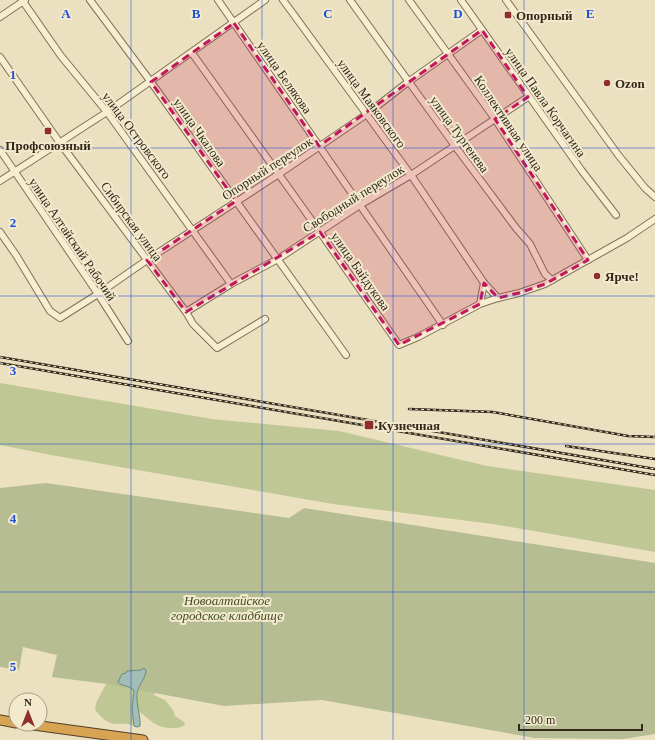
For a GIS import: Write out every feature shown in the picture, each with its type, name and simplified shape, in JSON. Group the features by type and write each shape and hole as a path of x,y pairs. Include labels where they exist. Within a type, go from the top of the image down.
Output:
{"highway":[{"path":"48,727 143,740"}],"street":[{"path":"0,17 23,0"},
{"name":"улица Островского","path":"23,0 61,56 108,112 231,284"},
{"name":"улица Чкалова","path":"90,0 151,82 346,355"},
{"name":"улица Белякова","path":"218,0 442,325"},
{"path":"0,181 108,112 265,0"},
{"name":"улица Маяковского","path":"283,0 411,175 484,283 498,298"},
{"name":"улица Тургенева","path":"350,0 455,146 516,228 530,244 545,274 552,280"},
{"name":"Коллективная улица","path":"409,0 496,120 588,260"},
{"name":"улица Павла Корчагина","path":"461,0 528,97 616,215"},
{"path":"506,0 619,156 645,188 655,197"},
{"name":"Опорный переулок","path":"0,232 16,255 50,311 60,318 193,229 279,174 367,114 408,82 482,30"},
{"name":"улица Байдукова","path":"192,53 399,345 442,325"},
{"name":"Сибирская улица","path":"0,57 60,143 186,312 193,324 217,348 265,319"},
{"name":"Свободный переулок","path":"186,312 231,284 278,259 360,205 411,175 496,120 528,97"},
{"name":"улица Алтайский Рабочий","path":"0,150 98,294 128,341"},
{"path":"442,325 480,304 545,284 627,238 655,220"},
{"path":"480,304 484,283"}],"highlighted area":[{"path":"234,23 319,146 482,30 528,97 495,119 588,260 545,284 519,293 498,298 484,283 480,304 399,345 320,232 186,312 147,260 236,201 151,82"}],"green space":[{"path":"0,383 212,419 339,431 487,466 655,490 655,552 493,524 333,504 0,445"},
{"name":"Новоалтайское городское кладбище","path":"46,483 289,518 304,508 655,563 655,734 623,739 535,738 322,700 224,706 107,684 52,677 57,655 23,647 19,670 0,667 0,488"},
{"path":"107,682 132,688 134,691 132,709 134,726 128,724 110,723 102,718 95,710 96,703"},
{"path":"138,687 154,690 154,695 165,700 173,710 175,716 184,722 185,725 174,728 160,726 152,722 138,711"}],"water":[{"path":"144,668 146,673 137,694 140,726 137,727 134,726 132,709 134,691 118,682 122,674 126,673 127,671 141,670"}],"railway":[{"path":"0,357 655,469"},
{"path":"0,363 655,475"},
{"path":"409,409 493,412 628,436 655,437"},
{"path":"566,446 655,459"}],"place":[{"name":"Опорный","path":"508,15"},
{"name":"Ozon","path":"607,83"},
{"name":"Профсоюзный","path":"48,131"},
{"name":"Ярче!","path":"597,276"},
{"name":"Кузнечная","path":"369,425"}]}
